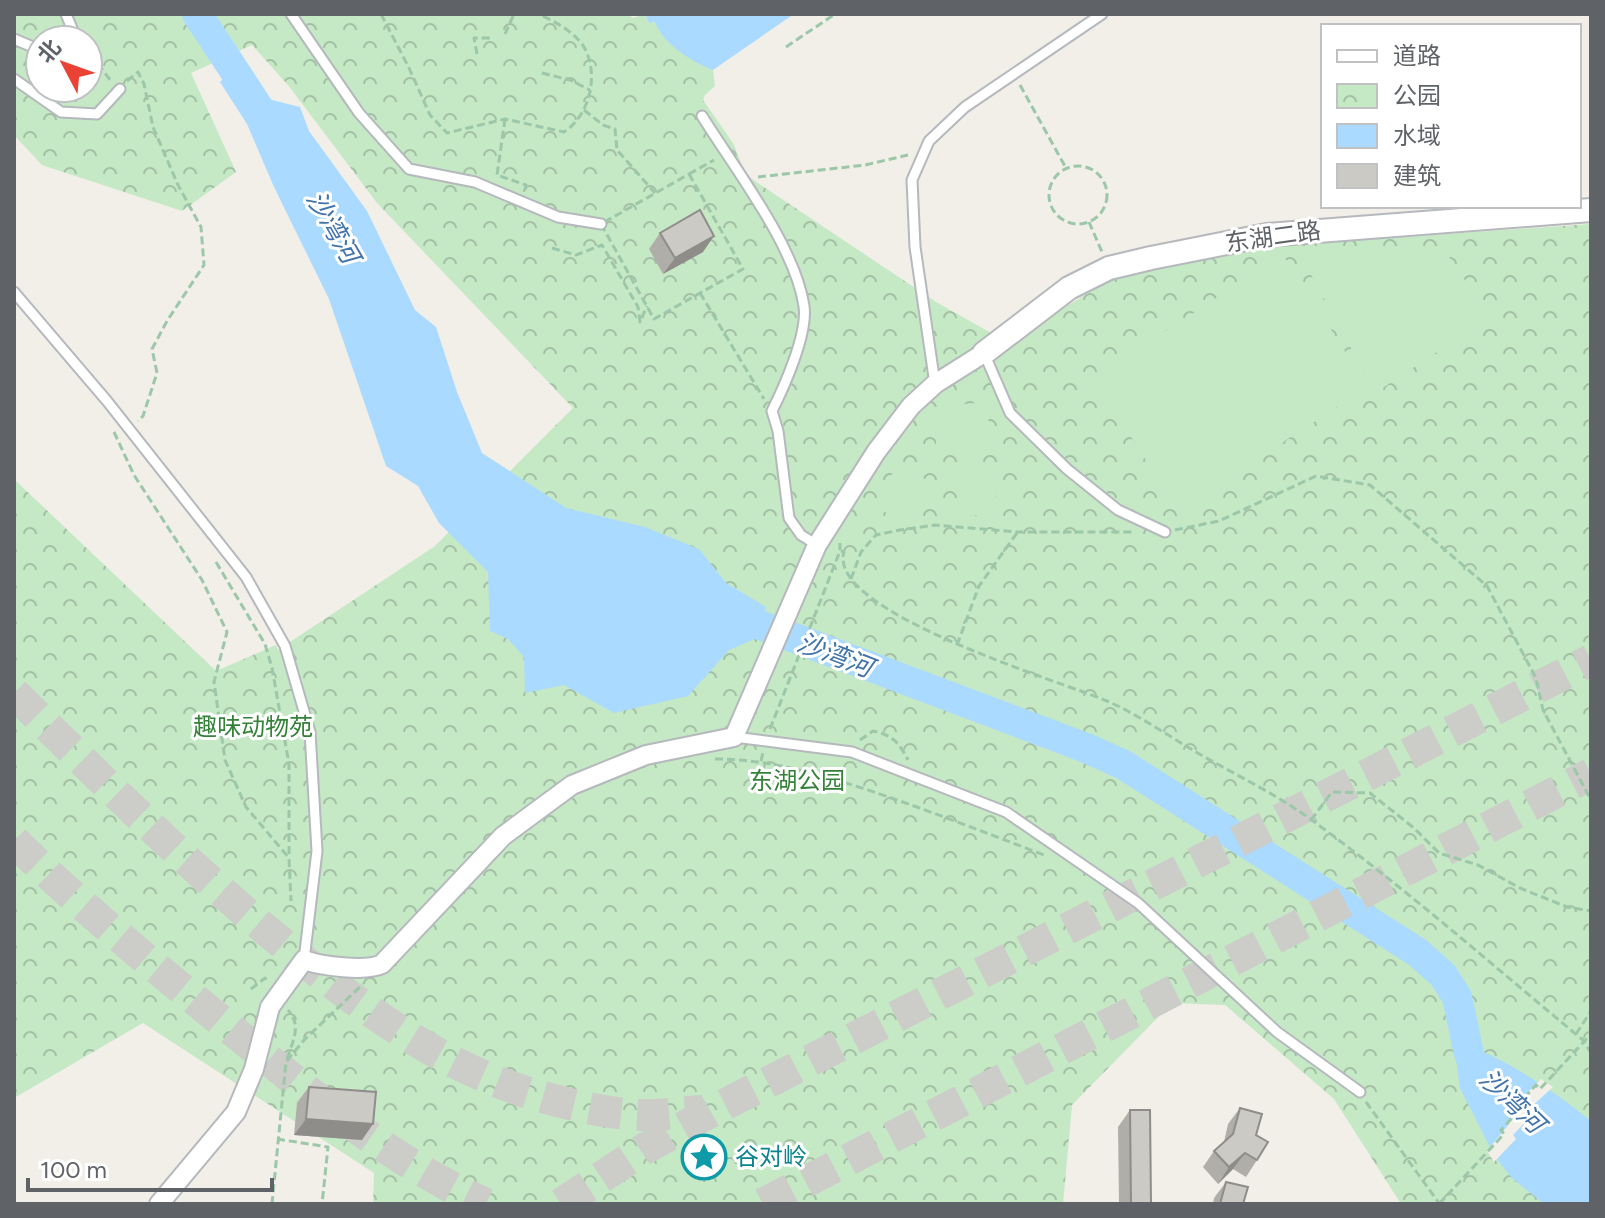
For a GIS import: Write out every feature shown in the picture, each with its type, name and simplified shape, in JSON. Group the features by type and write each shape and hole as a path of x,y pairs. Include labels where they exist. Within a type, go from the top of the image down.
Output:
{"street":[{"name":"东湖二路","path":"984,353 1069,288 1109,268 1267,235 1591,210"},
{"path":"159,1204 236,1112 254,1069 270,1007 304,960 316,964 365,968 382,964 503,836 572,785 646,755 734,737 817,545 876,452 911,406 935,384 984,353"}],"lane":[{"path":"291,14 359,113 409,169 475,182 558,217 601,224"},
{"path":"935,384 922,312 914,233 912,180 925,149 929,141 965,107 1102,14"},
{"path":"14,79 61,112 97,114 120,89"},
{"path":"702,116 789,256 805,308 787,380 772,411 778,431 789,518 801,535 817,545"},
{"path":"14,292 246,577 285,646 310,732 317,851 304,960"},
{"path":"984,353 1010,413 1067,469 1118,510 1165,532"},
{"path":"734,737 849,751 1006,812 1138,903 1277,1032 1360,1092"}],"path":[{"path":"381,14 430,115 447,133 505,119 564,132 577,123 590,90 587,52 574,35 538,14"},
{"path":"505,34 514,14"},
{"path":"786,47 835,14"},
{"path":"477,54 474,38 492,38"},
{"path":"104,71 120,89 138,72 144,84 153,127 178,185 201,227 204,265 152,349 157,373 143,416 130,431"},
{"path":"542,73 570,80 590,90"},
{"path":"1015,74 1066,168"},
{"path":"584,110 603,125 615,129 617,150 655,193"},
{"path":"505,119 497,175 526,185"},
{"path":"742,179 865,165 925,149"},
{"path":"689,174 743,269 654,319 601,224 725,153"},
{"path":"1066,168 1093,170 1105,184 1106,202 1097,217 1089,222 1066,222 1050,205 1051,184 1066,168"},
{"path":"1089,222 1109,268"},
{"path":"552,248 576,255 610,240"},
{"path":"602,245 638,307 640,322 647,306"},
{"path":"700,293 772,411"},
{"path":"108,420 134,475 202,580 227,632 214,682 225,760 246,807 289,858"},
{"path":"851,579 861,552 876,535 935,525 1017,532 1165,532 1219,521 1316,476 1370,485 1487,586 1536,678 1543,710 1591,800"},
{"path":"957,645 979,586 1017,532"},
{"path":"773,721 840,551 837,535"},
{"path":"840,551 844,552 842,560 845,571 874,601 957,645 1109,701 1311,820 1576,1034 1591,1053"},
{"path":"214,558 265,644 272,668 289,764 291,901"},
{"path":"849,751 873,731 888,734 898,742 912,775"},
{"path":"711,759 749,759 819,774 920,807 1056,860"},
{"path":"1311,820 1332,792 1370,793 1414,828 1439,853 1478,865 1520,888 1567,907 1591,911"},
{"path":"251,989 265,978"},
{"path":"272,1204 286,1062 304,1040 365,983"},
{"path":"1576,1034 1591,1011"},
{"path":"1360,1092 1439,1204 1504,1134 1501,1130 1521,1108 1518,1105 1536,1085 1540,1089 1591,1034"},
{"path":"277,1139 328,1147 322,1204"}],"green space":[{"name":"东湖公园","path":"14,14 627,14 633,18 645,14 649,23 655,22 713,70 715,86 703,100 733,143 746,175 936,302 1007,342 1110,280 1139,271 1287,245 1591,224 1591,1204 1401,1204 1334,1099 1225,1005 1172,1003 1072,1105 1063,1204 373,1204 374,1173 143,1023 14,1098 14,479 216,671 276,645 278,650 435,546 573,408 377,203 288,85 252,45 191,73 236,172 182,211 42,165 14,135"},
{"path":"1443,248 1490,317 1375,393 1302,258"},
{"path":"1283,255 1368,387 1178,510 1093,378"},
{"path":"987,402 991,449 937,454 933,407"},
{"path":"898,463 930,482 906,524 874,506"},
{"path":"994,466 998,514 963,516 960,469"}],"water":[{"path":"645,14 794,14 713,70 679,51 664,38 655,22 649,23"},
{"path":"239,64 272,100 300,107 309,131 367,211 415,310 436,327 457,392 482,453 566,508 645,527 699,549 726,583 766,607 757,638 729,650 688,696 614,713 564,685 525,693 524,657 508,639 490,631 488,572 439,523 418,486 386,466 329,299 247,124 220,82"},
{"path":"1449,1007 1473,1024 1479,1050 1537,1082 1591,1121 1591,1204 1544,1204 1512,1178 1495,1157 1460,1088"}],"pier":[{"path":"1541,1079 1553,1087 1528,1110 1532,1115 1513,1135 1516,1139 1494,1162 1487,1151 1517,1114 1512,1109"}],"building":[{"path":"700,210 714,236 675,258 660,233"},
{"path":"309,1087 376,1092 373,1124 306,1119"},
{"path":"1240,1108 1262,1114 1256,1135 1268,1142 1257,1160 1245,1153 1229,1167 1214,1151 1233,1134"},
{"path":"1130,1110 1150,1110 1151,1204 1131,1204"},
{"path":"1226,1182 1248,1187 1243,1204 1220,1204"}],"waterway":[{"name":"沙湾河","path":"197,14 255,102"},
{"name":"沙湾河","path":"723,611 1124,765 1417,952 1443,975 1457,997 1469,1054"}],"tunnel":[{"path":"561,1204 644,1149 714,1110 1591,660"},
{"path":"14,693 228,898 330,981 410,1038 498,1082 558,1101 633,1115 703,1111"},
{"path":"763,1204 1591,774"},
{"path":"14,841 115,933 315,1097 414,1166 486,1204"}],"place":[{"name":"谷对岭","path":"704,1157"}],"park label":[{"name":"趣味动物苑","path":"253,727"}]}
